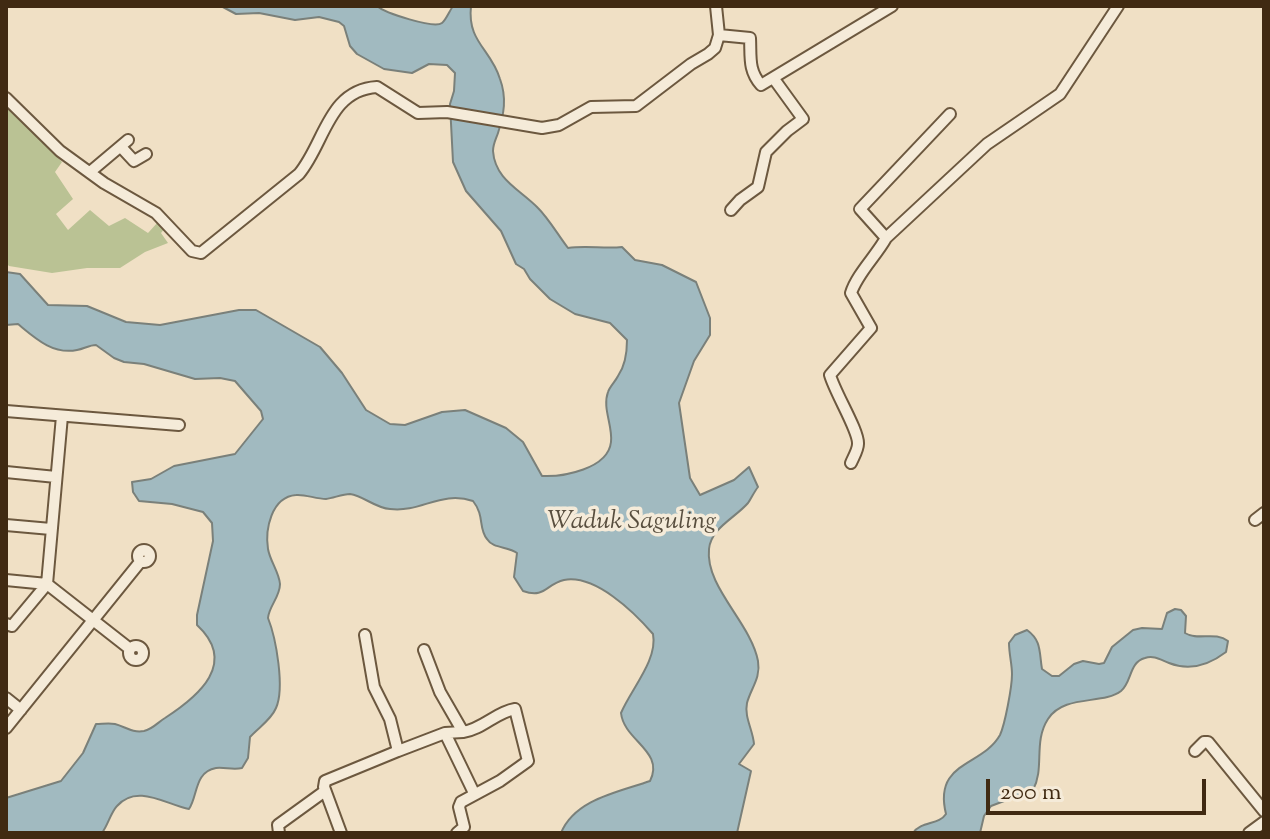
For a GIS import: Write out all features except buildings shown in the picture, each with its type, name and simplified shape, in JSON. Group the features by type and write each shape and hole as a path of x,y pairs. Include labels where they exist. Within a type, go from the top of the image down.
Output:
{"street":[{"path":"6,98 60,151 117,191 156,213 192,251 201,253 299,174 332,113 356,91 377,87 418,113 447,112 542,128 559,125 591,107 628,108 646,101 715,48 719,35 716,6"},
{"path":"719,35 749,37 749,61 761,85 892,6"},
{"path":"851,463 858,444 830,375 871,328 851,293 852,289 886,238 987,144 1060,94 1118,6"},
{"path":"731,210 758,187 766,152 777,139 804,119 774,79"},
{"path":"886,238 860,212 860,208 950,114"},
{"path":"90,172 124,143 134,161 146,154"},
{"path":"6,411 179,425"},
{"path":"6,624 12,626 47,584 62,416"},
{"path":"6,472 56,477"},
{"path":"6,525 51,529"},
{"path":"6,728 140,562"},
{"path":"6,580 47,584 130,649"},
{"path":"365,635 374,687 390,719 398,751"},
{"path":"424,650 440,692 463,732"},
{"path":"6,698 21,710"},
{"path":"341,833 325,791 324,783 328,779 445,733 474,730 515,709 527,754 526,765 459,804 464,827 457,833"},
{"path":"445,733 474,793"},
{"path":"1195,751 1208,742 1264,811"},
{"path":"279,833 278,825 325,791"},
{"path":"1249,833 1264,822"}],"green space":[{"path":"6,103 62,162 55,172 73,199 56,214 68,230 90,210 109,226 125,218 148,233 158,222 165,228 161,233 168,243 145,252 120,268 87,268 52,273 9,266 6,263"}],"water":[{"name":"Waduk Saguling","path":"221,6 377,6 410,19 437,24 443,22 453,6 471,6 476,37 496,69 504,99 493,151 498,170 542,212 568,248 622,247 635,260 662,265 696,282 710,318 710,335 694,361 679,403 690,478 700,495 734,480 749,467 758,487 748,503 714,535 709,549 714,577 754,647 759,667 746,708 754,744 739,764 751,771 737,833 561,833 576,812 587,805 650,781 652,762 629,731 621,713 648,664 653,634 613,596 588,583 564,580 541,592 523,591 514,577 517,553 497,546 484,535 473,501 451,498 412,508 390,509 350,494 326,499 299,495 287,497 275,508 269,524 268,549 280,584 268,618 278,663 279,699 271,716 250,737 248,758 242,768 209,770 200,779 189,809 152,797 125,799 115,809 102,833 6,833 6,798 61,781 83,753 96,724 147,730 190,700 209,678 214,665 214,652 209,639 197,625 197,615 213,541 212,523 203,512 172,504 139,501 133,492 132,482 151,479 174,466 235,454 263,419 261,411 235,381 195,379 144,364 124,362 96,345 60,350 45,344 18,324 6,325 6,272 20,274 48,305 87,306 126,322 160,325 239,310 256,310 320,347 342,373 366,410 390,424 405,425 442,412 465,410 506,428 523,442 542,476 583,470 602,459 611,442 606,398 624,364 627,340 610,323 575,314 550,299 516,264 501,231 466,191 453,162 450,104 455,73 447,65 429,64 412,73 384,69 357,54 339,22 319,17 295,20 259,13 236,14"},
{"path":"1175,609 1186,616 1185,633 1223,638 1228,641 1226,652 1206,663 1191,666 1151,657 1140,660 1121,691 1104,698 1073,703 1055,711 1041,737 1038,773 1033,790 991,806 984,816 980,833 913,833 946,814 946,784 953,774 992,745 1000,735 1012,680 1009,643 1015,635 1027,630 1032,634 1039,647 1042,669 1052,676 1059,676 1083,661 1104,663 1112,647 1133,630 1162,629 1167,613"}]}
